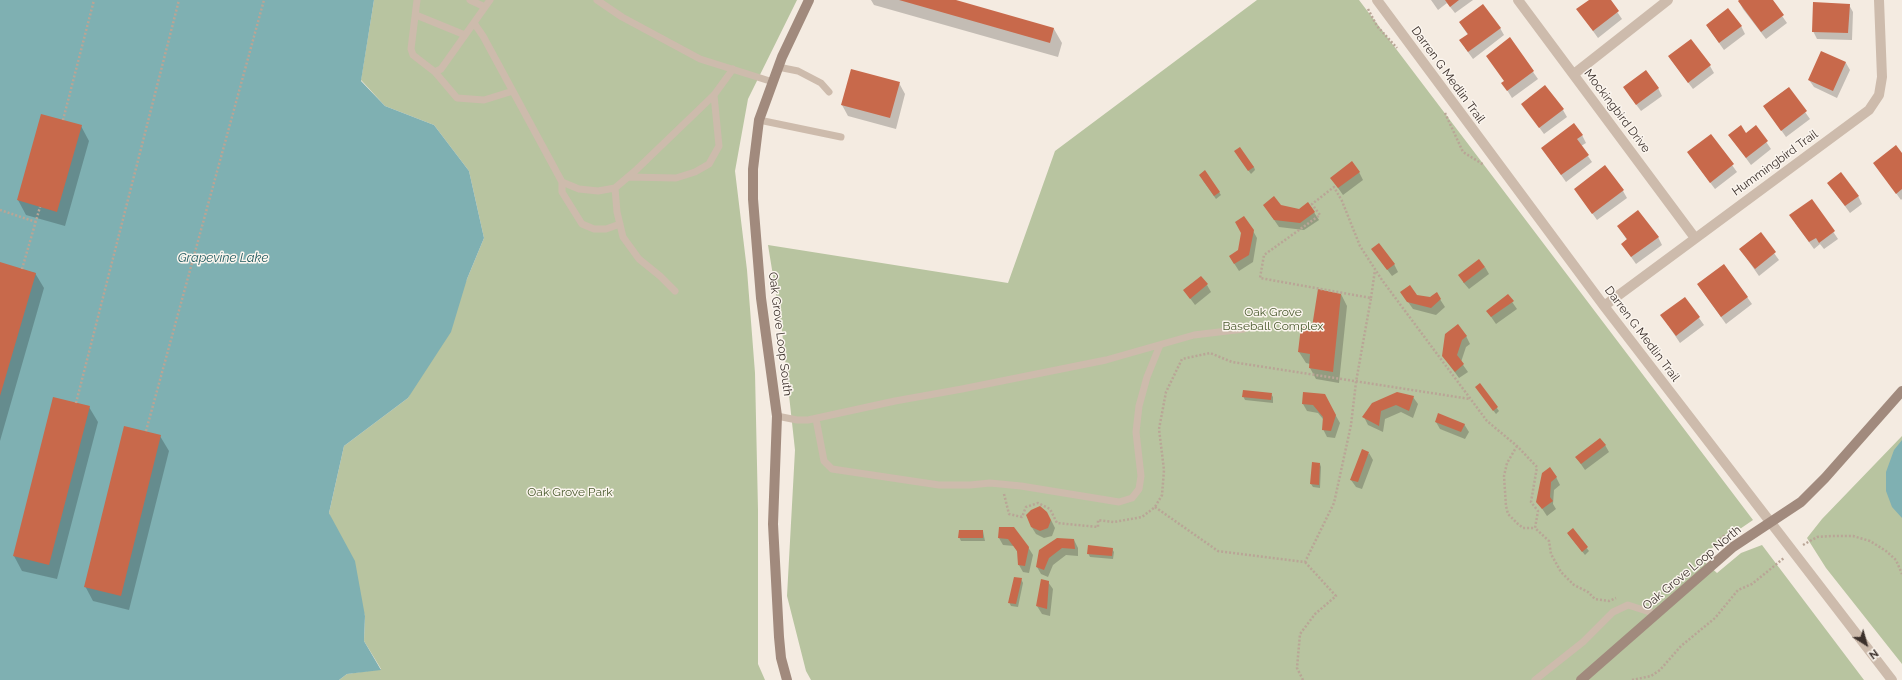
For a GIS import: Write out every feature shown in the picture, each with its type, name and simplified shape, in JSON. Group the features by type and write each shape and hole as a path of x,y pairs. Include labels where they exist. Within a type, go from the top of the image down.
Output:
{"street":[{"name":"Oak Grove Loop South","path":"787,680 781,658 772,524 777,416 761,298 753,199 753,169 760,120 778,67 809,0"},
{"name":"Darren G Medlin Trail","path":"1377,0 1604,306 1892,680"},
{"name":"Mockingbird Drive","path":"1518,0 1695,238"},
{"path":"1574,74 1668,0"},
{"name":"Hummingbird Trail","path":"1604,306 1869,110 1879,95 1882,77 1879,0"},
{"name":"Oak Grove Loop North","path":"1581,680 1733,548 1801,502 1825,478 1902,391"}],"lane":[{"path":"417,0 412,49 414,55 438,71 457,98 484,100 513,91"},
{"path":"470,0 485,6"},
{"path":"438,71 490,0"},
{"path":"597,0 622,18 700,59 773,82"},
{"path":"416,15 465,35"},
{"path":"474,23 483,36 562,182 562,192 582,224 594,229 606,229 620,224"},
{"path":"778,67 798,71 821,83 830,92"},
{"path":"562,182 579,189 598,191 615,188 628,178 714,95 733,69"},
{"path":"628,178 676,178 694,172 709,164 718,146 714,95"},
{"path":"760,120 841,137"},
{"path":"615,188 617,212 623,237 639,259 660,276 675,291"},
{"path":"777,416 797,420 816,418 1106,360 1194,336 1244,329"},
{"path":"816,418 824,461 832,469 939,485 970,485 990,483 1021,486 1119,502 1132,498 1140,489 1141,476 1136,432 1139,406 1147,377 1160,345"},
{"path":"1535,680 1583,642 1613,612 1628,605 1656,614"}],"path":[{"path":"63,120 94,0"},
{"path":"76,403 179,0"},
{"path":"146,431 264,0"},
{"path":"1371,298 1260,278 1264,255 1320,215 1312,204 1334,187 1342,201 1360,246 1375,269 1487,421 1517,446 1537,467 1531,502 1538,511 1534,528"},
{"path":"22,269 40,207"},
{"path":"0,210 36,222"},
{"path":"1305,562 1334,503 1351,425 1356,382 1375,269"},
{"path":"996,493 1004,492 1008,514 1022,517 1026,508 1038,503 1050,509 1058,523 1098,527 1098,520 1114,522 1142,517 1155,507 1162,495 1164,470 1159,429 1166,392 1182,359 1210,352 1232,362 1471,400"},
{"path":"1517,446 1507,463 1504,476 1508,514 1523,528 1534,528 1549,541 1551,554 1561,572 1574,585 1588,592 1595,599 1609,601 1623,595"},
{"path":"1155,507 1218,551 1305,562 1336,596 1315,614 1300,634 1297,668 1303,680"},
{"path":"1716,548 1721,537 1735,531"},
{"path":"1632,680 1651,676 1660,670 1681,646 1716,618 1738,590 1752,584 1793,551 1817,537 1853,536 1870,541 1886,551 1896,560 1902,574"}],"green space":[{"name":"Oak Grove Park","path":"374,0 797,0 748,99 735,171 747,270 755,373 758,510 758,664 765,680 339,680 347,674 381,669 364,641 365,616 329,513 344,446 408,398 467,279 484,238 469,171 434,125 385,106 361,80"},
{"name":"Oak Grove Baseball Complex","path":"1257,0 1359,0 1753,520 1699,557 1717,573 1741,553 1762,545 1864,680 811,680 806,671 787,596 795,450 782,331 768,245 1008,283 1055,151"},
{"path":"1902,436 1902,664 1826,568 1807,538 1822,519"}],"water":[{"name":"Grapevine Lake","path":"0,0 374,0 361,81 385,106 434,125 469,171 484,238 467,279 451,332 408,398 344,446 329,513 355,561 365,616 364,641 381,670 347,674 339,680 0,680"},
{"path":"1902,440 1902,518 1892,507 1886,491 1886,472 1894,450"}],"building":[{"path":"899,0 956,0 1054,28 1050,43"},
{"path":"1445,0 1459,0 1450,7"},
{"path":"1589,0 1611,0 1619,11 1593,31 1576,9"},
{"path":"1773,0 1784,15 1761,32 1738,1"},
{"path":"1813,2 1850,4 1848,33 1812,32"},
{"path":"1483,4 1501,28 1468,52 1459,40 1468,34 1459,22"},
{"path":"1728,8 1742,26 1719,43 1706,25"},
{"path":"1510,37 1534,71 1507,91 1501,83 1504,81 1486,56"},
{"path":"1691,39 1711,65 1688,83 1668,56"},
{"path":"1821,51 1846,62 1833,91 1808,80"},
{"path":"851,69 900,82 890,118 841,105"},
{"path":"1646,70 1659,88 1636,105 1623,87"},
{"path":"1545,85 1564,109 1539,128 1521,104"},
{"path":"1789,87 1807,111 1781,131 1763,106"},
{"path":"41,114 82,125 57,212 17,200"},
{"path":"1574,123 1583,135 1577,139 1589,155 1561,175 1541,148"},
{"path":"1741,125 1746,133 1756,125 1768,141 1746,158 1728,135"},
{"path":"1711,134 1734,164 1710,183 1687,152"},
{"path":"1896,145 1902,153 1902,189 1896,194 1873,163"},
{"path":"1240,147 1254,167 1248,171 1234,151"},
{"path":"1352,161 1360,172 1338,188 1330,178"},
{"path":"1605,165 1624,190 1592,214 1574,189"},
{"path":"1205,170 1220,192 1214,196 1199,175"},
{"path":"1841,172 1859,196 1845,206 1827,183"},
{"path":"1274,196 1281,205 1299,209 1308,202 1315,212 1300,223 1274,220 1263,205"},
{"path":"1812,199 1835,231 1819,243 1816,238 1809,242 1789,215"},
{"path":"1638,210 1659,237 1631,257 1621,244 1627,239 1617,226"},
{"path":"1244,216 1254,230 1249,255 1234,264 1229,256 1238,250 1241,233 1235,222"},
{"path":"1761,232 1776,252 1755,269 1739,249"},
{"path":"1379,243 1395,264 1387,270 1371,249"},
{"path":"1479,259 1485,267 1464,283 1458,275"},
{"path":"0,262 36,273 0,396"},
{"path":"1724,264 1748,297 1721,317 1697,284"},
{"path":"1201,276 1208,284 1190,299 1183,290"},
{"path":"1410,285 1417,295 1430,297 1437,292 1441,299 1431,308 1407,302 1400,292"},
{"path":"1318,289 1341,294 1333,372 1309,368 1310,354 1298,352 1301,327 1312,327"},
{"path":"1508,294 1514,301 1491,317 1486,311"},
{"path":"1685,297 1700,317 1676,336 1660,315"},
{"path":"1458,324 1467,336 1462,340 1457,355 1464,364 1455,372 1442,356 1445,334"},
{"path":"1480,383 1498,407 1493,411 1475,387"},
{"path":"1243,390 1272,393 1271,400 1242,397"},
{"path":"1303,392 1325,394 1336,415 1331,431 1322,430 1323,417 1313,405 1302,404"},
{"path":"1397,392 1414,396 1409,411 1396,405 1381,411 1379,426 1362,417 1372,403"},
{"path":"53,397 90,406 49,565 13,556"},
{"path":"1438,413 1465,424 1461,432 1435,422"},
{"path":"124,426 161,435 121,596 84,587"},
{"path":"1600,438 1606,445 1581,464 1575,457"},
{"path":"1362,449 1369,452 1358,482 1350,480"},
{"path":"1312,462 1320,463 1319,485 1310,484"},
{"path":"1550,467 1557,477 1551,482 1550,497 1553,501 1542,509 1536,502 1542,473"},
{"path":"1040,506 1047,512 1051,520 1048,528 1040,531 1031,527 1026,515 1031,510"},
{"path":"999,527 1014,527 1029,547 1025,566 1018,565 1017,551 1008,539 998,538"},
{"path":"1573,528 1588,547 1582,552 1567,533"},
{"path":"959,530 983,530 983,538 958,538"},
{"path":"1057,538 1074,539 1075,549 1062,548 1049,558 1044,570 1036,567 1039,550"},
{"path":"1088,545 1113,548 1112,556 1087,554"},
{"path":"1014,577 1022,578 1016,604 1008,603"},
{"path":"1041,579 1049,581 1047,609 1036,606"}]}
